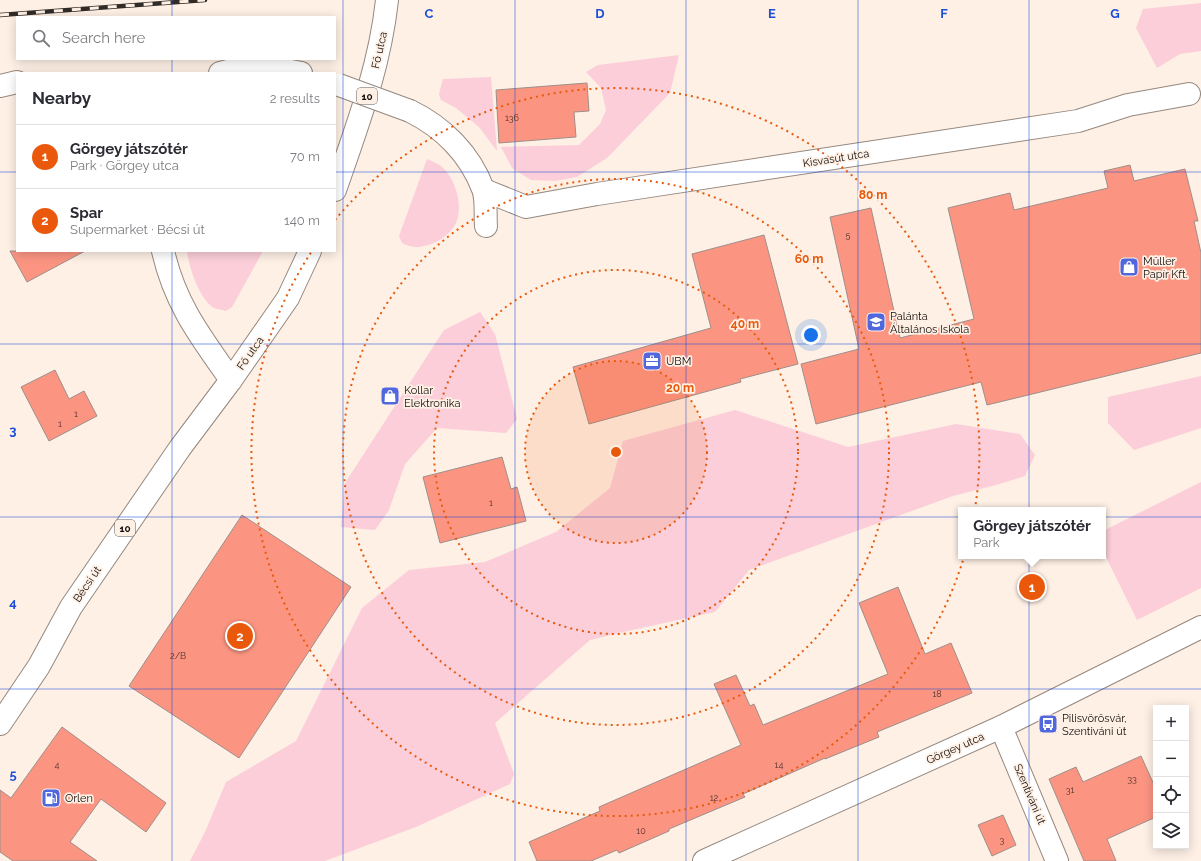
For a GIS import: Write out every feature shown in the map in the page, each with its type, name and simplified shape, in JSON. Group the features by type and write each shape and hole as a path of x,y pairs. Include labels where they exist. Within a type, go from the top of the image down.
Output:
{"street":[{"name":"Fő utca","path":"336,187 364,106 379,54 387,0"},
{"path":"223,72 242,66 275,67 297,72"},
{"path":"0,86 16,82"},
{"path":"337,84 410,111 435,125 448,136 470,163 484,190 486,226"},
{"name":"Kisvasút utca","path":"484,190 526,207 597,194 1078,121 1128,105 1189,94"},
{"path":"163,252 169,277 182,305 195,329 231,380"},
{"name":"Fő utca","path":"180,448 231,380 288,298 310,252"},
{"name":"Bécsi út","path":"0,724 39,666 71,607 180,448"},
{"name":"Görgey utca","path":"704,861 1001,727 1201,627"},
{"name":"Szentiváni út","path":"1001,727 1057,861"}],"shaded area":[{"path":"1201,3 1201,51 1180,54 1157,68 1136,28 1143,9"},
{"path":"679,55 670,93 607,158 577,177 555,181 531,180 512,168 501,147 579,145 600,124 606,110 601,88 586,72 598,65"},
{"path":"491,77 497,151 479,127 456,108 441,100 439,94 443,79"},
{"path":"427,159 441,166 451,178 458,195 459,213 457,221 448,234 435,242 424,246 412,247 402,243 399,236"},
{"path":"187,252 262,252 232,307 226,311 214,308 204,298 192,274"},
{"path":"480,312 495,334 517,419 506,433 437,428 405,464 389,510 375,530 341,527 345,483 444,330"},
{"path":"1201,376 1201,428 1134,450 1108,423 1108,397"},
{"path":"735,410 848,447 956,424 1020,434 1035,455 1025,476 953,496 749,570 715,612 590,640 495,723 514,774 510,784 416,827 325,861 190,861 205,832 226,782 296,741 362,608 409,570 485,562 556,532 610,488 623,441"},
{"path":"1201,482 1201,588 1137,620 1106,557 1106,530"}],"building":[{"path":"587,83 589,111 574,112 576,137 499,143 496,90"},
{"path":"1130,165 1134,181 1185,169 1198,221 1194,221 1201,253 1201,353 987,405 981,382 816,424 801,364 859,349 830,217 871,208 900,338 974,319 948,208 1010,193 1014,210 1108,188 1104,171"},
{"path":"764,235 798,364 740,379 741,382 589,424 573,367 711,328 692,254"},
{"path":"10,251 83,252 27,282"},
{"path":"55,370 69,399 84,391 97,416 49,441 21,387"},
{"path":"502,457 511,489 517,487 526,521 440,543 423,477"},
{"path":"242,515 351,587 239,758 129,686"},
{"path":"898,587 925,654 951,643 972,693 877,732 879,737 825,758 743,794 745,797 669,829 669,831 619,853 617,850 591,861 537,861 529,842 600,811 599,807 741,745 714,684 736,675 750,706 754,704 763,725 888,674 859,603"},
{"path":"62,727 166,803 146,832 101,799 70,842 97,861 13,861 0,852 0,790 11,798"},
{"path":"1141,756 1153,782 1153,818 1107,839 1116,861 1084,861 1049,779 1076,767 1083,782"},
{"path":"1003,815 1016,845 992,856 978,825"}],"railway":[{"path":"0,15 205,0"}],"place":[{"name":"Müller Papír Kft.","path":"1129,267"},
{"name":"Palánta Általános Iskola","path":"876,322"},
{"name":"UBM","path":"652,361"},
{"name":"Kollar Elektronika","path":"390,396"},
{"name":"Görgey játszótér","path":"1032,587"},
{"name":"Spar","path":"240,636"},
{"name":"Pilisvörösvár, Szentiváni út","path":"1048,724"},
{"name":"Orlen","path":"51,798"}]}
